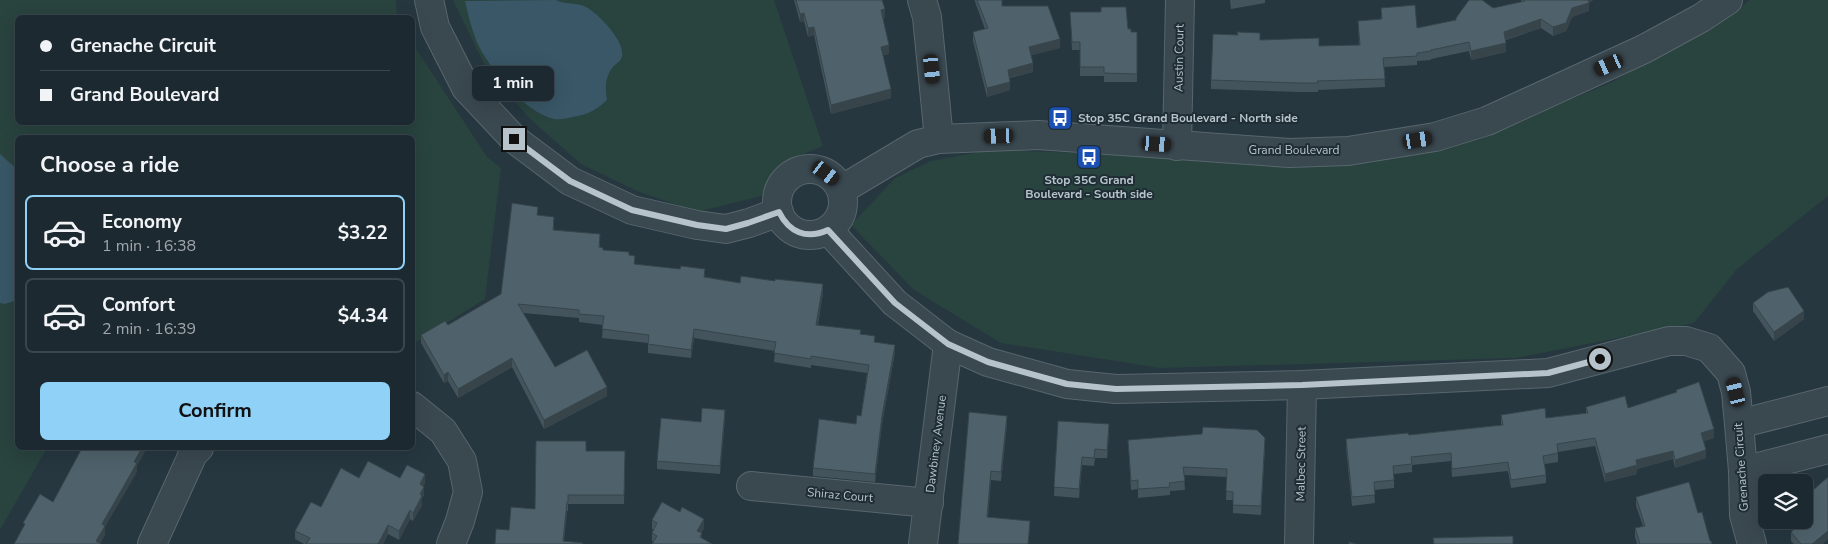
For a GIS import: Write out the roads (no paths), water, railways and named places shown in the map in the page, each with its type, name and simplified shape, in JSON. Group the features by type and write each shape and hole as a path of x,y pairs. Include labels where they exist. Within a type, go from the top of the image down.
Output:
{"street":[{"path":"429,0 434,27 466,88 514,139 570,181 632,210 697,225 726,229 779,212"},
{"path":"922,0 927,17 939,138"},
{"name":"Austin Court","path":"1177,146 1180,0"},
{"name":"Grand Boulevard","path":"841,190 918,144 939,138 1038,135 1289,153 1348,151 1436,137 1487,121 1644,49 1701,18 1728,0"},
{"path":"805,170 816,170 826,173 835,180 841,190 843,199 840,217 828,230 818,234 808,235 790,228 783,221 779,212 777,201 780,190 786,180 794,174 805,170"},
{"name":"Grenache Circuit","path":"828,230 895,303 948,344 988,362 1067,384 1116,389 1302,385 1548,373 1669,341 1686,341 1709,348 1731,373 1736,392 1743,471 1744,515 1752,544"},
{"name":"Dawbiney Avenue","path":"923,544 948,344"},
{"name":"Malbec Street","path":"1300,544 1302,385"},
{"path":"1739,424 1828,401"},
{"path":"415,408 443,431 462,461 468,492 451,544"},
{"path":"1743,471 1828,449"},
{"path":"152,544 197,450"},
{"name":"Shiraz Court","path":"751,486 929,503"}],"water":[{"path":"556,0 579,4 591,10 617,38 622,53 620,60 610,71 607,78 607,100 599,107 587,113 559,119 543,115 533,109 513,92 495,72 476,40 465,1"},
{"path":"0,154 15,167 15,301 5,304 0,303"}],"place":[{"name":"Stop 35C Grand Boulevard - North side","path":"1060,118"},
{"name":"Stop 35C Grand Boulevard - South side","path":"1089,157"}]}
